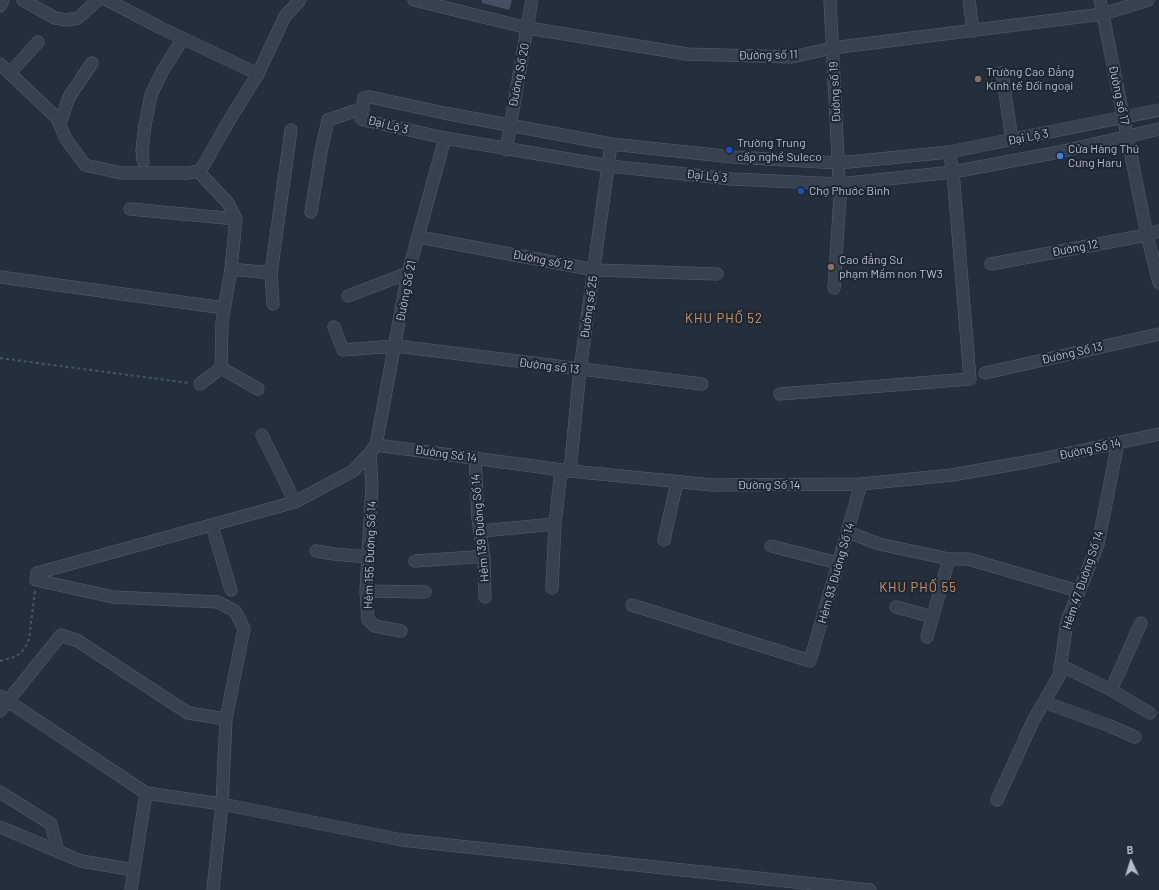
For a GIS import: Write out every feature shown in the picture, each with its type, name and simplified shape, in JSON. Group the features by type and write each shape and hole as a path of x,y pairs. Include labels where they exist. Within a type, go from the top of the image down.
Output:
{"street":[{"path":"0,6 3,0"},
{"path":"23,0 55,18 67,20 78,18 98,0"},
{"path":"108,0 183,39 258,74"},
{"path":"0,64 57,118 66,139 85,165 121,173 198,172 202,168 258,74 285,16 300,0"},
{"name":"Đường số 11","path":"414,0 528,28 688,54 792,57 832,48 1103,14 1148,0"},
{"name":"Đường Số 20","path":"506,150 532,0"},
{"name":"Đường số 19","path":"830,0 840,197 834,288"},
{"path":"970,0 973,31"},
{"name":"Đường số 17","path":"1100,0 1147,235 1159,283"},
{"path":"143,161 142,150 145,125 152,95 163,70 183,39"},
{"path":"10,73 38,42"},
{"path":"60,123 69,97 92,63"},
{"path":"1002,73 1012,140"},
{"name":"Đại Lộ 3","path":"1159,110 950,152 839,163 733,157 611,144 509,126 370,97 364,98 363,108 363,120 506,150 609,166 732,179 839,184 953,172 1128,138 1159,129"},
{"path":"312,212 321,151 328,120 363,108"},
{"path":"273,304 271,273 291,130"},
{"name":"Đường Số 21","path":"373,449 396,346 408,273 445,138"},
{"name":"Đường số 25","path":"552,588 555,524 566,471 595,270 611,144"},
{"path":"780,394 970,379 953,172 950,152"},
{"path":"198,172 228,203 236,219 231,269 222,323 221,368"},
{"path":"130,209 236,219"},
{"name":"Đường 12","path":"991,264 1147,235 1159,231"},
{"name":"Đường số 12","path":"418,237 595,270 717,274"},
{"path":"231,269 271,273"},
{"path":"348,296 408,273"},
{"path":"0,277 224,308"},
{"name":"Đường số 13","path":"334,326 343,350 396,346 702,384"},
{"name":"Đường Số 13","path":"985,373 1159,334"},
{"path":"200,384 221,368"},
{"path":"221,368 258,389"},
{"name":"Đường Số 14","path":"373,449 475,458 566,471 712,485 861,484 952,475 1032,461 1159,434"},
{"path":"262,435 295,502"},
{"name":"Hẻm 47 Đường Số 14","path":"998,800 1033,721 1058,676 1067,621 1098,544 1118,442"},
{"path":"213,890 222,804 226,719 244,629 235,611 218,602 113,597 36,580 37,573 295,502 353,471 373,449"},
{"name":"Hẻm 155 Đường Số 14","path":"373,449 366,591 368,620 370,624 401,631"},
{"name":"Hẻm 139 Đường Số 14","path":"475,458 478,519 481,531 482,553 484,558 485,597"},
{"path":"664,540 677,482"},
{"name":"Hẻm 93 Đường Số 14","path":"632,605 810,661 861,484"},
{"path":"481,531 555,524"},
{"path":"212,526 231,590"},
{"path":"848,532 879,544 949,559 968,559 1078,591"},
{"path":"771,546 838,563"},
{"path":"316,551 368,557"},
{"path":"415,562 474,557 480,556 482,553"},
{"path":"927,637 949,559"},
{"path":"366,591 425,592"},
{"path":"896,607 933,618"},
{"path":"1111,690 1141,623"},
{"path":"226,719 188,713 78,641 61,635 2,703 146,793 222,804 402,840 870,890"},
{"path":"1060,665 1111,690 1150,713"},
{"path":"1044,702 1110,726 1135,737"},
{"path":"0,792 51,824 58,852"},
{"path":"131,890 146,793"},
{"path":"0,827 81,861 134,870"}],"path":[{"path":"0,358 200,384"},
{"path":"0,661 21,653 29,640 36,580"}],"building":[{"path":"482,0 512,0 509,10 482,3"}],"place":[{"name":"Trường Cao Đẳng Kinh tế Đối ngoại","path":"978,79"},
{"name":"Trường Trung cấp nghề Suleco","path":"729,150"},
{"name":"Cửa Hàng Thú Cưng Haru","path":"1060,156"},
{"name":"Chợ Phước Bình","path":"801,191"},
{"name":"Cao đẳng Sư phạm Mầm non TW3","path":"831,267"}],"district":[{"name":"KHU PHỐ 52","path":"724,319"},
{"name":"KHU PHỐ 55","path":"918,588"}]}
